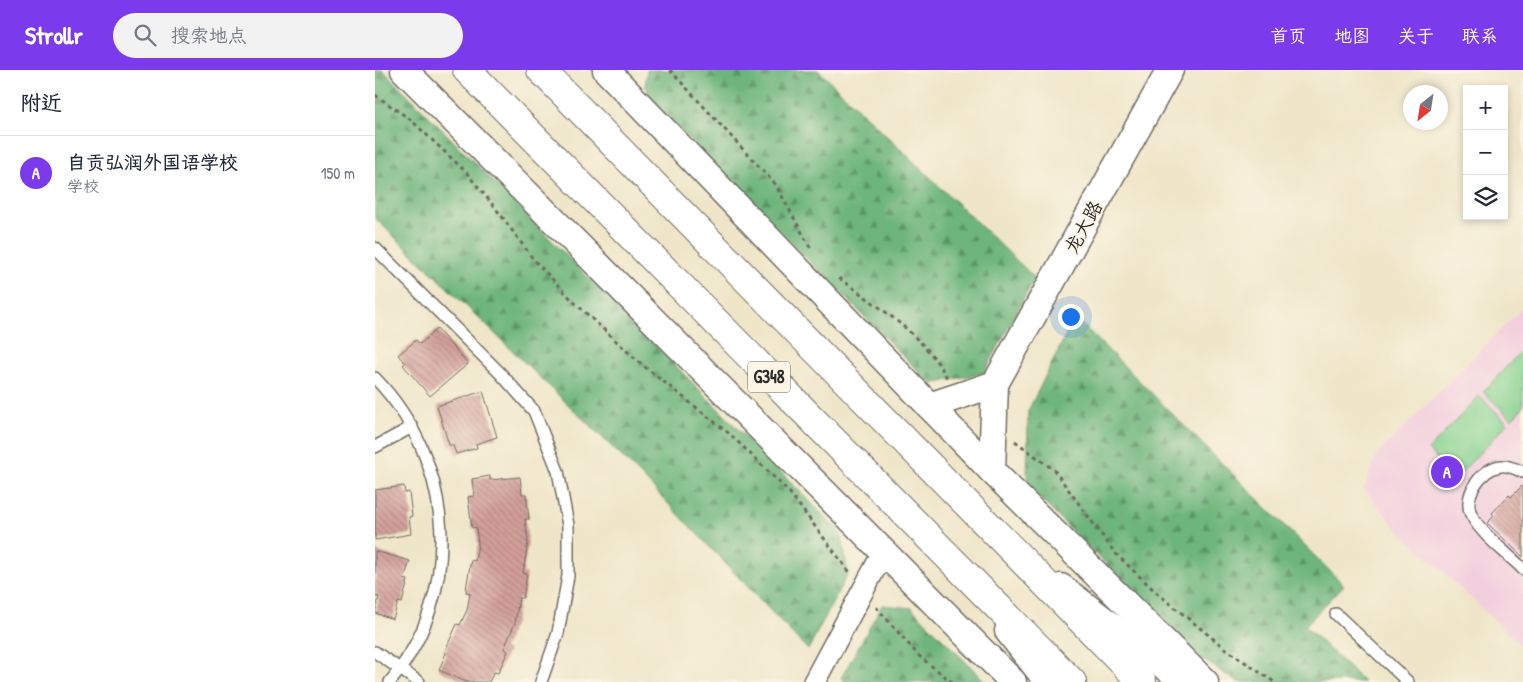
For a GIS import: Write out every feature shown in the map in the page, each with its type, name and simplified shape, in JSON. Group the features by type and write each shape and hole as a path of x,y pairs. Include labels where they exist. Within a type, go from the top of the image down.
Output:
{"highway":[{"name":"G348","path":"467,70 966,577 1072,682"},
{"name":"G348","path":"541,70 1142,682"}],"street":[{"path":"404,70 1013,682"},
{"name":"龙大路","path":"995,384 1170,70"},
{"path":"616,76 992,471 1205,682"},
{"path":"929,406 995,384 992,471"},
{"path":"1003,542 1185,682"},
{"path":"814,682 883,553"},
{"path":"966,577 1047,682"}],"lane":[{"path":"375,248 501,374 534,411 558,472 568,525 568,576 558,633 541,682"},
{"path":"375,378 403,411 412,427 427,458 440,508 441,561 430,612 420,636 390,682"},
{"path":"375,447 412,427"},
{"path":"1523,472 1501,466 1493,469 1474,485 1469,506 1471,515 1479,525 1523,569"},
{"path":"1336,614 1408,682"},
{"path":"375,652 419,682"}],"path":[{"path":"375,94 411,120 465,171 501,215 533,259 576,304 640,362 731,435 789,492 855,580"},
{"path":"873,603 919,656 952,682"}],"shaded area":[{"path":"1523,307 1523,647 1397,529 1364,489 1377,455"}],"green space":[{"path":"375,70 383,70 841,533 848,573 808,650 639,473 375,218"},
{"path":"647,70 818,70 1035,278 984,373 931,384 654,104 645,85"},
{"path":"1075,317 1344,585 1305,626 1364,682 1237,682 1201,658 1027,486 1028,411"},
{"path":"1523,349 1523,407 1512,419 1483,392"},
{"path":"1479,396 1508,423 1457,477 1428,450"},
{"path":"882,605 912,608 986,682 845,682 841,678"}],"building":[{"path":"437,329 468,364 430,396 403,365 405,363 398,355 416,340 420,344"},
{"path":"483,391 497,437 476,444 477,448 456,454 453,445 449,445 437,406"},
{"path":"490,476 490,480 520,477 522,494 526,494 529,519 525,519 528,542 523,573 527,574 523,598 519,598 515,623 504,649 508,651 498,673 494,672 489,682 466,682 439,670 446,653 444,653 457,624 460,625 467,610 470,593 466,592 467,583 471,560 475,561 478,544 476,527 472,528 468,497 474,496 472,479"},
{"path":"1523,485 1523,557 1487,523 1494,516 1492,513 1509,495 1511,497"},
{"path":"404,486 405,493 409,492 412,516 409,517 411,534 375,540 375,490"},
{"path":"375,551 410,561 404,579 408,580 402,603 398,602 393,619 375,613 379,597 375,596"}],"place":[{"name":"自贡弘润外国语学校","path":"1447,472"}]}
